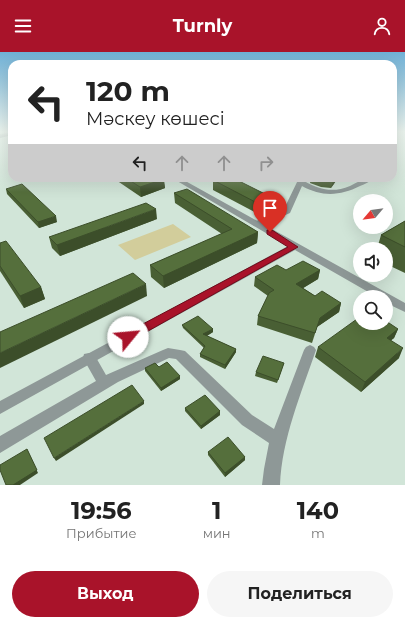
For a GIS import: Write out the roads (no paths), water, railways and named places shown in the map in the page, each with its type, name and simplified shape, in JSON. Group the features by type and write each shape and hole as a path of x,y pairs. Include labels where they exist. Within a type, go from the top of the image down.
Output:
{"street":[{"path":"182,182 257,224 294,247 372,290"},
{"path":"257,224 287,211 300,182"},
{"path":"303,182 310,188 331,194 344,191 362,182"},
{"path":"0,408 294,247"},
{"path":"393,301 405,308"},
{"path":"271,485 271,469 278,440 310,350"},
{"path":"0,445 104,383 152,359 168,353 180,355 247,420 278,440"},
{"path":"89,358 104,383"}]}
